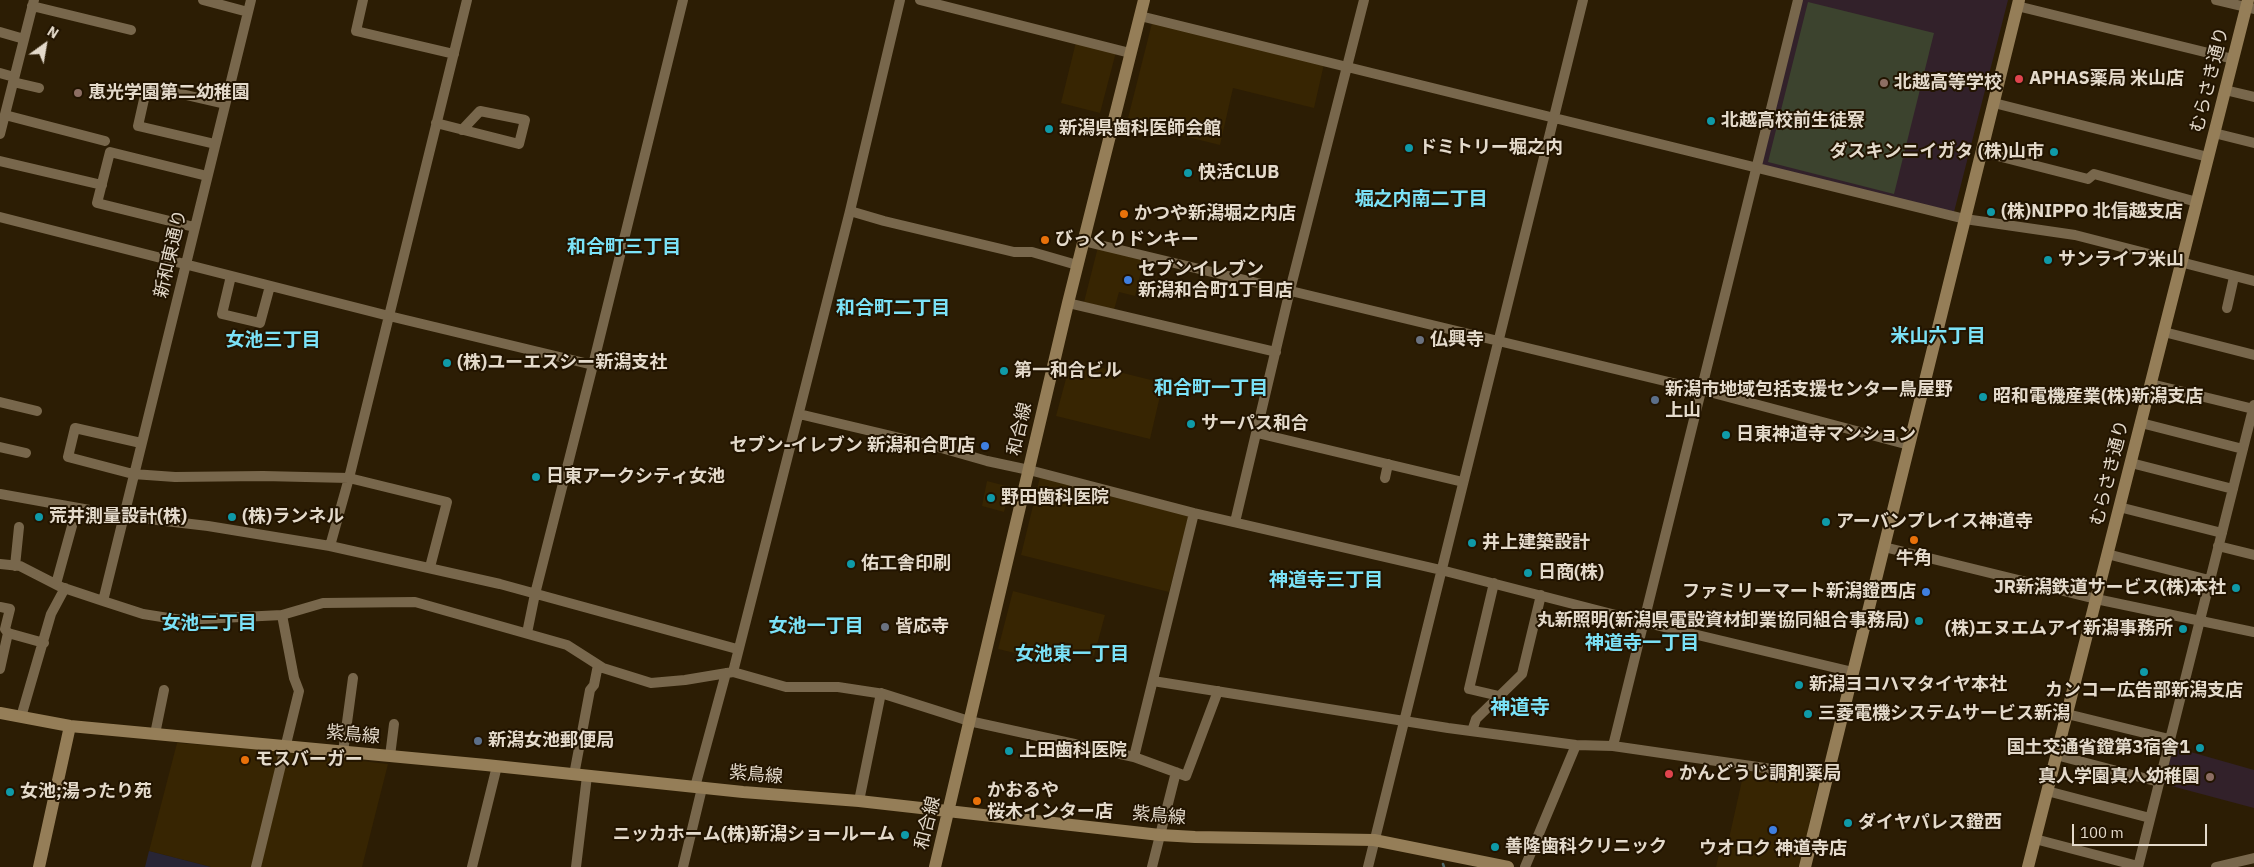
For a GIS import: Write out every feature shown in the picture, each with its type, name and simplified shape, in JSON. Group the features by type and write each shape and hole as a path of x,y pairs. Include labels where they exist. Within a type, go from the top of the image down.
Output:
{"street":[{"path":"22,0 130,30"},
{"path":"203,0 248,12"},
{"name":"新和東通り","path":"102,601 251,0"},
{"path":"363,0 356,30 454,54"},
{"path":"330,546 349,478 454,54 465,0"},
{"path":"527,633 535,594 682,0"},
{"path":"683,867 699,787 729,672 737,649 850,211 900,0"},
{"path":"920,0 1130,53"},
{"name":"和合線","path":"935,867 1077,265 1144,0"},
{"path":"1235,522 1290,290 1364,0"},
{"path":"1368,867 1583,0"},
{"path":"1613,746 1798,0"},
{"path":"2216,0 2249,6"},
{"path":"0,134 33,3"},
{"path":"1805,867 2018,3 2233,60"},
{"name":"むらさき通り","path":"2028,867 2225,90 2249,6"},
{"path":"1140,16 1965,219 2075,235 2181,264 2254,281"},
{"path":"0,32 24,39"},
{"path":"0,73 39,88"},
{"path":"215,144 138,126 147,86 225,104"},
{"path":"2225,90 2254,97"},
{"path":"1994,103 2208,157"},
{"path":"436,123 462,130 519,144 525,120 480,110 462,130"},
{"path":"5,115 105,141"},
{"path":"2214,133 2254,143"},
{"path":"194,227 97,203 110,152 207,176"},
{"path":"1982,152 2088,179 2094,174 2197,202"},
{"path":"0,161 102,185"},
{"path":"850,211 1014,252 1032,252 1077,265"},
{"path":"0,217 184,265 593,365"},
{"path":"1083,241 1702,390 1909,445"},
{"path":"231,276 222,314 260,323 270,286"},
{"path":"2227,308 2234,277"},
{"path":"1068,303 1276,352"},
{"path":"2164,332 2254,355"},
{"path":"2035,839 2138,866 2253,407 2151,384"},
{"path":"0,402 37,411"},
{"path":"798,414 938,447 987,462 1029,470 1194,513 1441,570 1644,622 1853,672"},
{"path":"2141,423 2243,449"},
{"path":"141,443 75,428 68,457 133,474 175,478 263,476 349,478 447,502 430,567"},
{"path":"1257,432 1463,482"},
{"path":"0,447 26,453"},
{"path":"2131,463 2233,489"},
{"path":"1384,478 1388,464"},
{"path":"0,494 123,516 208,526 330,546 430,567 737,649"},
{"path":"2120,507 2222,533"},
{"path":"1134,757 1194,513"},
{"path":"21,717 60,586 72,526"},
{"path":"15,566 19,527"},
{"path":"2218,546 2254,555"},
{"path":"1884,548 2096,599 2254,632"},
{"path":"2108,554 2209,580"},
{"path":"0,564 20,566 60,586 144,614 181,620 282,615 323,603 415,602 567,645 598,665 651,683 685,680 729,672 786,687 838,686 881,693 970,721 1134,757 1186,776 1218,691"},
{"path":"1494,583 1469,689 1499,696"},
{"path":"1472,731 1476,719 1522,674 1541,595"},
{"path":"0,607 10,609 4,630 0,669"},
{"path":"256,867 299,691 294,678 282,615"},
{"path":"4,630 44,643"},
{"path":"576,867 581,776 590,690 594,685 598,665"},
{"path":"343,752 353,678"},
{"path":"1153,680 1472,731 1576,745 1613,746 1827,777"},
{"path":"156,734 164,690"},
{"path":"859,801 881,693"},
{"name":"紫鳥線","path":"0,713 70,726 859,801 1160,834 1195,837 1374,840 1508,867"},
{"path":"2067,714 2169,739"},
{"path":"390,756 394,724"},
{"path":"39,867 70,726"},
{"path":"1525,867 1576,745"},
{"path":"2056,755 2159,782"},
{"path":"472,867 497,766"},
{"path":"1152,867 1176,772"},
{"path":"2047,791 2150,818"},
{"path":"2216,867 2243,864 2254,858"}],"shaded area":[{"name":"北越高等学校","path":"1802,0 2008,0 1954,212 1760,166"},
{"path":"1152,23 1324,64 1314,108 1233,88 1220,145 1127,122"},
{"path":"1076,42 1116,52 1100,113 1061,103"},
{"path":"1098,247 1144,259 1135,296 1119,292 1114,310 1084,302"},
{"path":"1071,360 1163,383 1150,439 1056,416"},
{"path":"1040,477 1189,514 1169,592 1021,555"},
{"path":"987,481 1010,487 1004,512 982,506"},
{"path":"1013,591 1105,615 1094,656 1070,650 1065,665 998,649"},
{"path":"177,743 247,748 388,764 362,867 211,867 149,851"},
{"name":"真人学園真人幼稚園","path":"2173,747 2254,770 2254,808 2164,784"},
{"name":"ウオロク 神道寺店","path":"1745,767 1818,784 1800,867 1716,867 1722,842 1728,843"},
{"path":"149,851 211,867 145,867"}],"green space":[{"path":"1808,2 1934,33 1894,194 1768,162"}],"place":[{"name":"APHAS薬局 米山店","path":"2019,79"},
{"name":"北越高等学校","path":"1884,83"},
{"name":"恵光学園第二幼稚園","path":"78,93"},
{"name":"北越高校前生徒寮","path":"1711,121"},
{"name":"新潟県歯科医師会館","path":"1049,129"},
{"name":"ドミトリー堀之内","path":"1409,148"},
{"name":"ダスキンニイガタ (株)山市","path":"2054,152"},
{"name":"快活CLUB","path":"1188,173"},
{"name":"(株)NIPPO 北信越支店","path":"1991,212"},
{"name":"かつや新潟堀之内店","path":"1124,214"},
{"name":"びっくりドンキー","path":"1045,240"},
{"name":"サンライフ米山","path":"2048,260"},
{"name":"セブンイレブン 新潟和合町1丁目店","path":"1128,280"},
{"name":"仏興寺","path":"1420,340"},
{"name":"(株)ユーエスシー新潟支社","path":"447,363"},
{"name":"第一和合ビル","path":"1004,371"},
{"name":"昭和電機産業(株)新潟支店","path":"1983,397"},
{"name":"新潟市地域包括支援センター鳥屋野 上山","path":"1655,400"},
{"name":"サーパス和合","path":"1191,424"},
{"name":"日東神道寺マンション","path":"1726,435"},
{"name":"セブン-イレブン 新潟和合町店","path":"985,446"},
{"name":"日東アークシティ女池","path":"536,477"},
{"name":"野田歯科医院","path":"991,498"},
{"name":"荒井測量設計(株)","path":"39,517"},
{"name":"(株)ランネル","path":"232,517"},
{"name":"アーバンプレイス神道寺","path":"1826,522"},
{"name":"牛角","path":"1914,540"},
{"name":"井上建築設計","path":"1472,543"},
{"name":"佑工舎印刷","path":"851,564"},
{"name":"日商(株)","path":"1528,573"},
{"name":"JR新潟鉄道サービス(株)本社","path":"2236,588"},
{"name":"ファミリーマート新潟鐙西店","path":"1926,592"},
{"name":"丸新照明(新潟県電設資材卸業協同組合事務局)","path":"1919,621"},
{"name":"皆応寺","path":"885,627"},
{"name":"(株)エヌエムアイ新潟事務所","path":"2183,629"},
{"name":"カンコー広告部新潟支店","path":"2144,672"},
{"name":"新潟ヨコハマタイヤ本社","path":"1799,685"},
{"name":"三菱電機システムサービス新潟","path":"1808,714"},
{"name":"新潟女池郵便局","path":"478,741"},
{"name":"国土交通省鐙第3宿舎1","path":"2200,748"},
{"name":"上田歯科医院","path":"1009,751"},
{"name":"モスバーガー","path":"245,760"},
{"name":"かんどうじ調剤薬局","path":"1669,774"},
{"name":"真人学園真人幼稚園","path":"2210,777"},
{"name":"女池;湯ったり苑","path":"10,792"},
{"name":"かおるや 桜木インター店","path":"977,801"},
{"name":"ダイヤパレス鐙西","path":"1848,823"},
{"name":"ウオロク 神道寺店","path":"1773,830"},
{"name":"ニッカホーム(株)新潟ショールーム","path":"905,835"},
{"name":"善隆歯科クリニック","path":"1495,847"}],"district":[{"name":"堀之内南二丁目","path":"1421,200"},
{"name":"和合町三丁目","path":"624,248"},
{"name":"和合町二丁目","path":"893,309"},
{"name":"米山六丁目","path":"1938,337"},
{"name":"女池三丁目","path":"273,341"},
{"name":"和合町一丁目","path":"1211,389"},
{"name":"神道寺三丁目","path":"1326,581"},
{"name":"女池二丁目","path":"209,624"},
{"name":"女池一丁目","path":"816,627"},
{"name":"神道寺一丁目","path":"1642,644"},
{"name":"女池東一丁目","path":"1072,655"},
{"name":"神道寺","path":"1520,708"}]}
